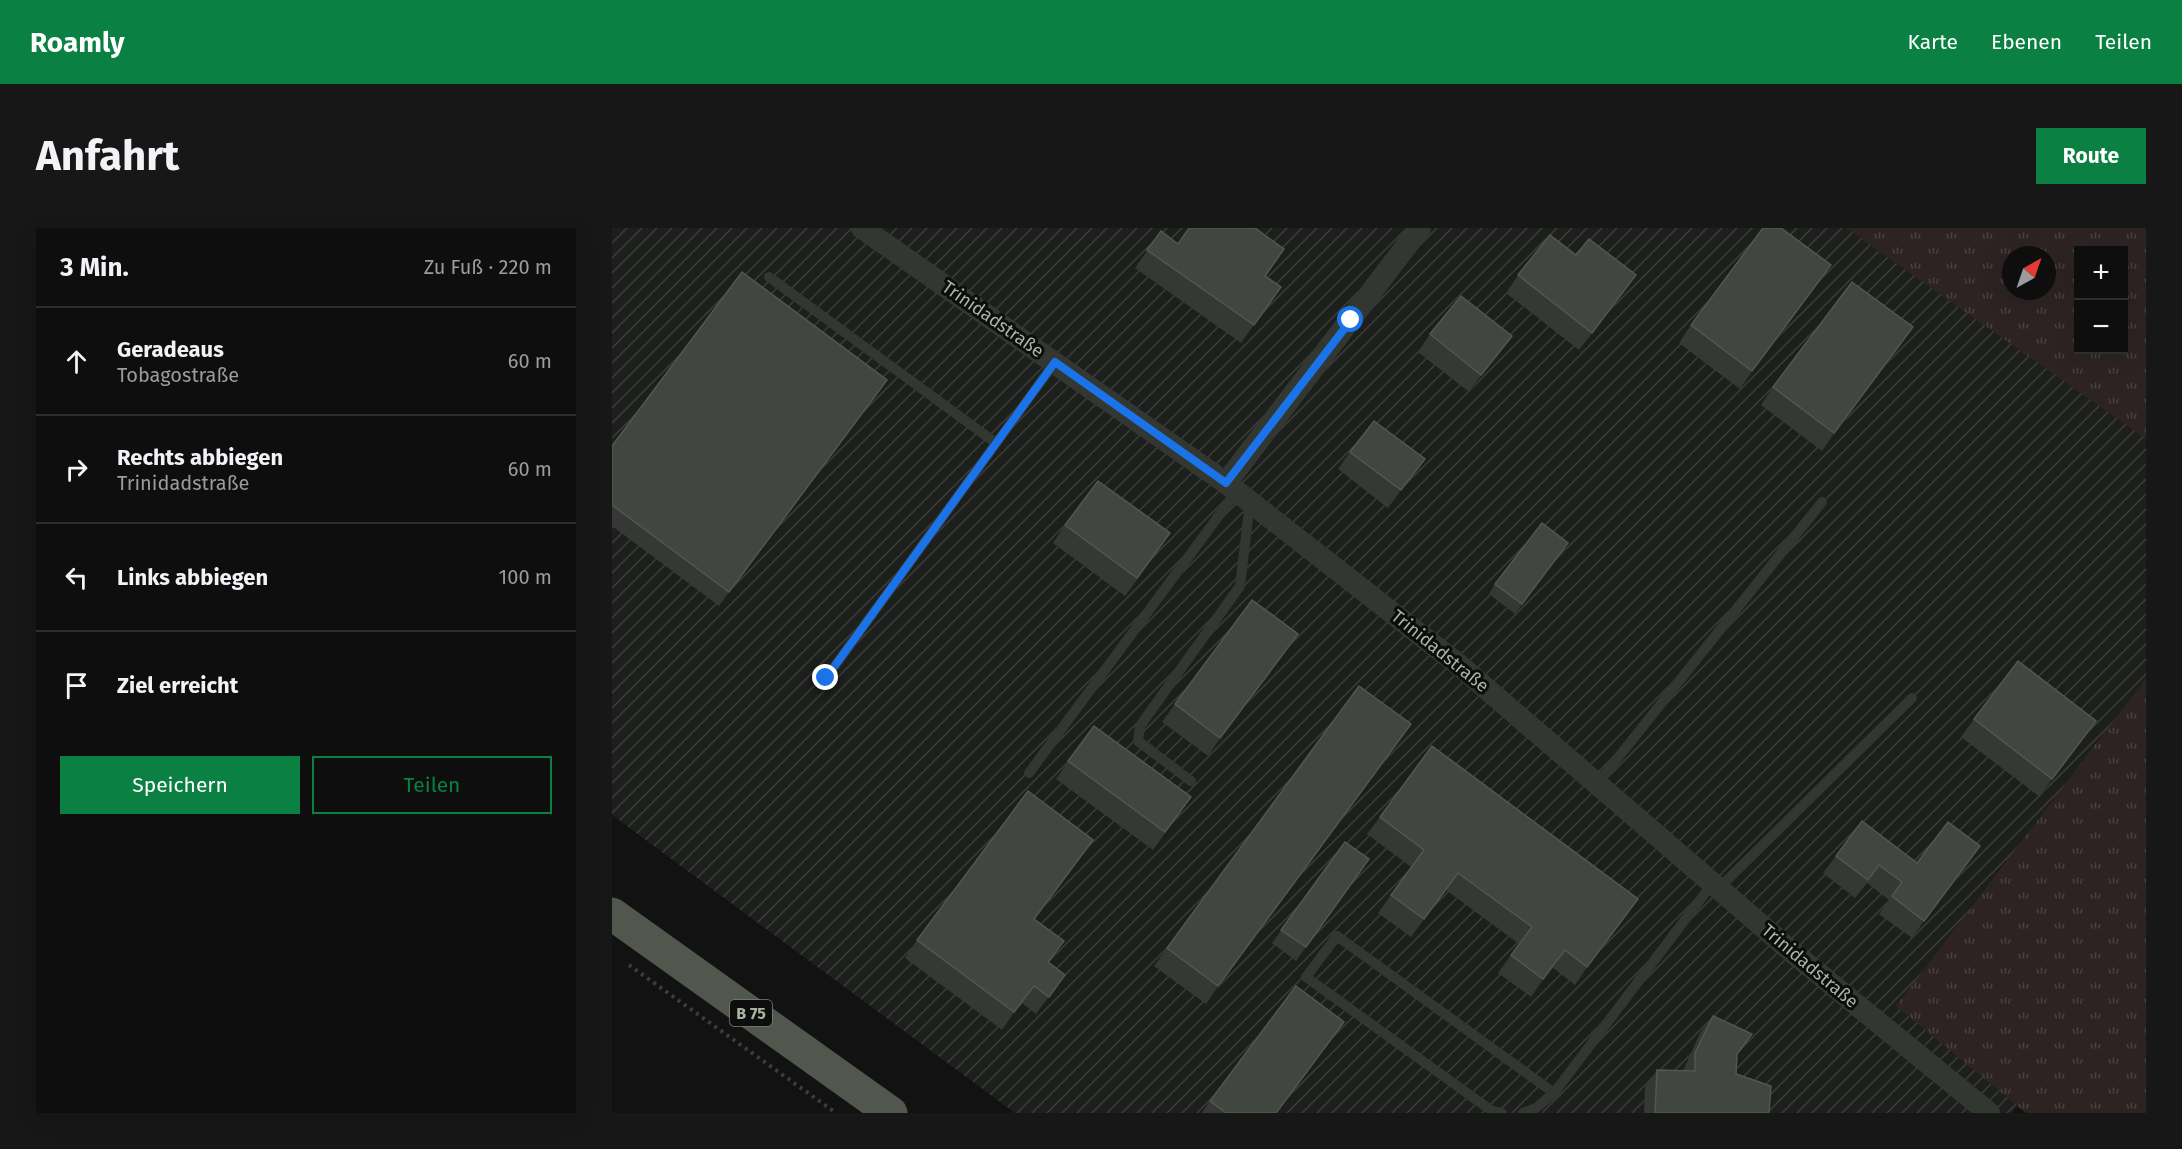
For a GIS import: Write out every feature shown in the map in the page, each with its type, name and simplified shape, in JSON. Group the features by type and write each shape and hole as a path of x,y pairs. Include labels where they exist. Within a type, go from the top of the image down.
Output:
{"main road":[{"name":"B 75","path":"612,914 891,1113"}],"street":[{"name":"Trinidadstraße","path":"862,228 1238,492 1459,665 1715,886 1989,1113"},
{"path":"1238,492 1420,228"}],"lane":[{"path":"769,277 996,443"},
{"path":"826,678 1055,362"},
{"path":"1029,773 1238,492"},
{"path":"1191,781 1138,741 1140,726 1240,586 1238,492"},
{"path":"1597,784 1822,502"},
{"path":"1523,1113 1536,1107 1554,1093 1715,886 1912,698"},
{"path":"1502,1113 1492,1111 1306,977 1336,936 1554,1093"}],"path":[{"path":"622,959 836,1113"}],"shaded area":[{"path":"612,228 2146,228 2146,1113 2026,1113 2017,1106 2012,1113 1015,1113 612,815"}],"green space":[{"path":"1846,228 2146,228 2146,439"},
{"path":"2146,678 2146,1113 2026,1113 1896,1006"}],"building":[{"path":"1189,228 1255,228 1284,249 1265,276 1281,287 1254,325 1147,250 1161,231 1178,244"},
{"path":"1763,228 1781,228 1831,265 1752,371 1691,325"},
{"path":"1550,235 1576,255 1589,239 1636,275 1592,333 1518,275"},
{"path":"742,272 887,380 729,592 612,505 612,446"},
{"path":"1852,282 1913,327 1834,433 1773,387"},
{"path":"1461,296 1512,336 1481,375 1430,334"},
{"path":"1374,421 1425,459 1401,490 1350,452"},
{"path":"1098,481 1170,533 1137,578 1065,525"},
{"path":"1542,523 1568,543 1522,604 1495,584"},
{"path":"1252,600 1298,634 1220,738 1175,704"},
{"path":"2018,661 2096,721 2052,779 1974,719"},
{"path":"1359,686 1411,724 1218,986 1167,948"},
{"path":"1094,726 1191,797 1165,832 1068,761"},
{"path":"1432,746 1638,899 1587,967 1565,950 1543,979 1511,955 1532,927 1458,873 1424,919 1391,895 1424,850 1380,817"},
{"path":"1028,791 1093,840 1034,919 1064,941 1048,962 1065,975 1049,997 1034,986 1014,1012 917,940"},
{"path":"1862,821 1917,863 1948,822 1980,846 1924,921 1892,896 1902,882 1879,865 1868,880 1836,856"},
{"path":"1345,842 1369,859 1306,947 1281,930"},
{"path":"1296,986 1344,1022 1276,1113 1226,1113 1210,1101"},
{"path":"1713,1016 1752,1034 1737,1054 1736,1074 1771,1086 1769,1113 1655,1113 1657,1070 1695,1071 1695,1053"}],"route":[{"path":"826,678 1055,362 1226,483 1351,320"}]}
